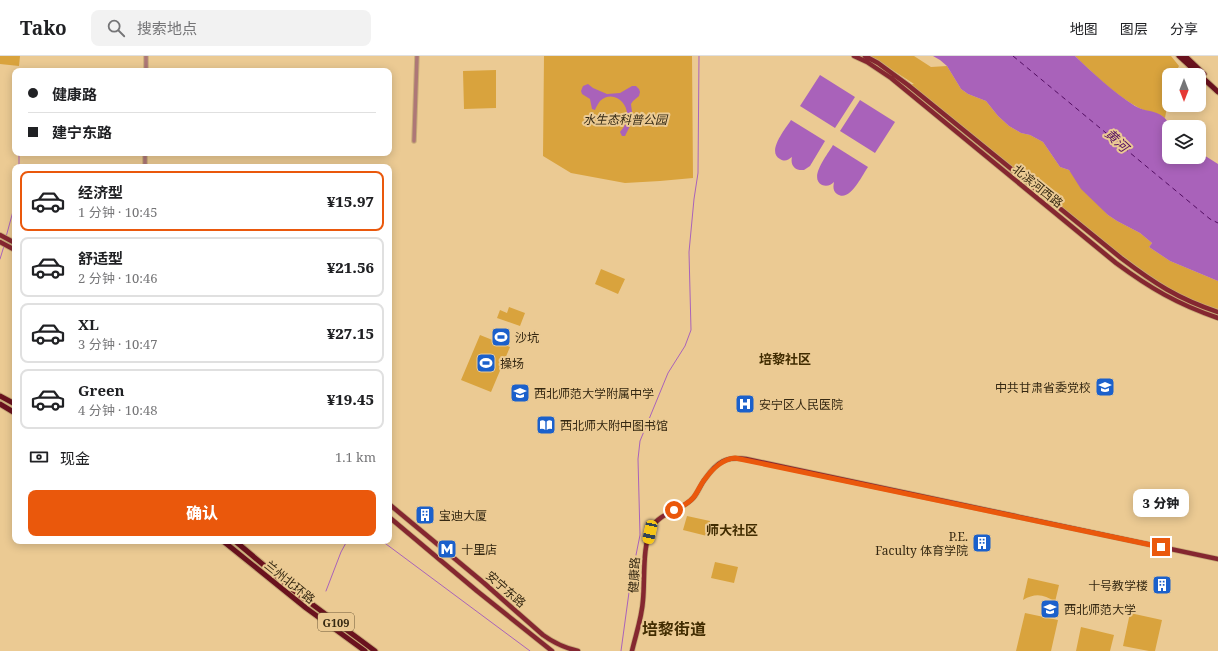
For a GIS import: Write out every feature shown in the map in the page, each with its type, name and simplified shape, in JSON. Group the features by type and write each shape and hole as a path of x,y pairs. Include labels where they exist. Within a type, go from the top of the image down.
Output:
{"highway":[{"path":"1180,56 1218,92"},
{"path":"1185,56 1218,87"},
{"path":"0,396 12,402"},
{"path":"0,404 12,411"},
{"name":"兰州北环路","path":"228,544 290,595 365,651"},
{"name":"兰州北环路","path":"239,544 297,593 375,651"}],"main road":[{"name":"北滨河西路","path":"854,56 867,62 891,78 1116,262 1147,285 1177,302 1218,318"},
{"name":"北滨河西路","path":"865,56 878,63 908,85 1149,280 1180,298 1218,312"},
{"path":"3,244 12,248"},
{"name":"健康路","path":"632,651 643,601 646,552 652,526 664,516 685,505 694,497 705,478 728,458 746,459 1218,558"},
{"name":"安宁东路","path":"392,506 484,583 543,635 551,641 568,649 578,651"},
{"name":"安宁东路","path":"392,520 552,651"}],"street":[{"path":"146,56 146,68"},
{"path":"414,142 417,56"}],"green space":[{"path":"0,56 20,56 19,66 0,64"},
{"name":"水生态科普公园","path":"544,56 692,56 693,178 625,183 571,173 543,156"},
{"path":"871,56 914,56 931,67 947,66 961,89 968,94 986,101 998,116 1009,126 1021,133 1030,135 1043,142 1060,167 1069,170 1108,215 1140,233 1152,243 1149,247 1170,261 1218,281 1218,312 1149,280 908,85 914,84"},
{"path":"1075,56 1171,56 1179,66 1178,68 1162,68 1162,112 1166,112 1165,118 1130,103"},
{"path":"496,70 496,108 464,109 463,71"},
{"path":"601,269 625,279 618,294 595,284"},
{"path":"509,307 525,313 520,326 497,318 500,310 507,313"},
{"name":"操场","path":"480,335 510,347 491,392 461,380"},
{"path":"687,516 710,521 707,536 683,530"},
{"path":"715,562 738,567 734,583 711,578"},
{"path":"1028,578 1059,585 1055,602 1047,597 1039,595 1023,600"},
{"path":"1025,613 1058,620 1051,651 1016,651"},
{"path":"1130,613 1162,620 1155,651 1123,646"},
{"path":"1081,627 1114,635 1110,651 1076,651"}],"water":[{"name":"黄河","path":"933,56 1075,56 1127,101 1138,108 1159,114 1163,117 1166,120 1162,120 1162,164 1206,164 1206,156 1218,164 1218,281 1170,261 1149,247 1152,243 1140,233 1108,215 1081,189 1069,170 1060,167 1043,142 1030,135 1021,133 1009,126 998,116 986,101 968,94 961,89 947,66"},
{"path":"820,75 855,97 835,128 800,106"},
{"path":"588,84 593,88 607,94 620,93 632,86 636,86 639,89 639,96 631,104 633,120 625,136 622,136 620,132 625,124 627,116 623,103 613,97 606,97 600,101 595,110 592,109 590,99 582,94 581,91 583,86"},
{"path":"860,100 895,122 875,153 840,131"},
{"path":"791,120 825,141 810,166 804,170 798,170 794,167 792,157 788,160 783,160 776,156 775,151 778,140"},
{"path":"833,145 868,167 851,192 842,196 835,192 833,187 834,182 824,186 818,182 817,177 820,166"}],"waterway":[{"path":"621,651 630,585 640,535 638,459 640,441 668,373 685,346 691,330 689,252 698,173 699,56"},
{"path":"19,156 19,164"},
{"path":"6,237 12,215"},
{"path":"0,259 4,246"},
{"path":"326,591 345,544"},
{"path":"386,544 530,651"}],"ferry route":[{"path":"1013,56 1210,219 1218,223"}],"place":[{"name":"沙坑","path":"501,337"},
{"name":"操场","path":"486,363"},
{"name":"中共甘肃省委党校","path":"1105,387"},
{"name":"西北师范大学附属中学","path":"520,393"},
{"name":"安宁区人民医院","path":"745,404"},
{"name":"西北师大附中图书馆","path":"546,425"},
{"name":"宝迪大厦","path":"425,515"},
{"name":"P.E. Faculty 体育学院","path":"982,543"},
{"name":"十里店","path":"447,549"},
{"name":"十号教学楼","path":"1162,585"},
{"name":"西北师范大学","path":"1050,609"}],"district":[{"name":"培黎社区","path":"785,359"},
{"name":"师大社区","path":"732,530"},
{"name":"培黎街道","path":"674,629"}],"route":[{"path":"674,510 685,505 694,497 705,478 723,461 728,458 735,458 746,459 1161,547"}]}
